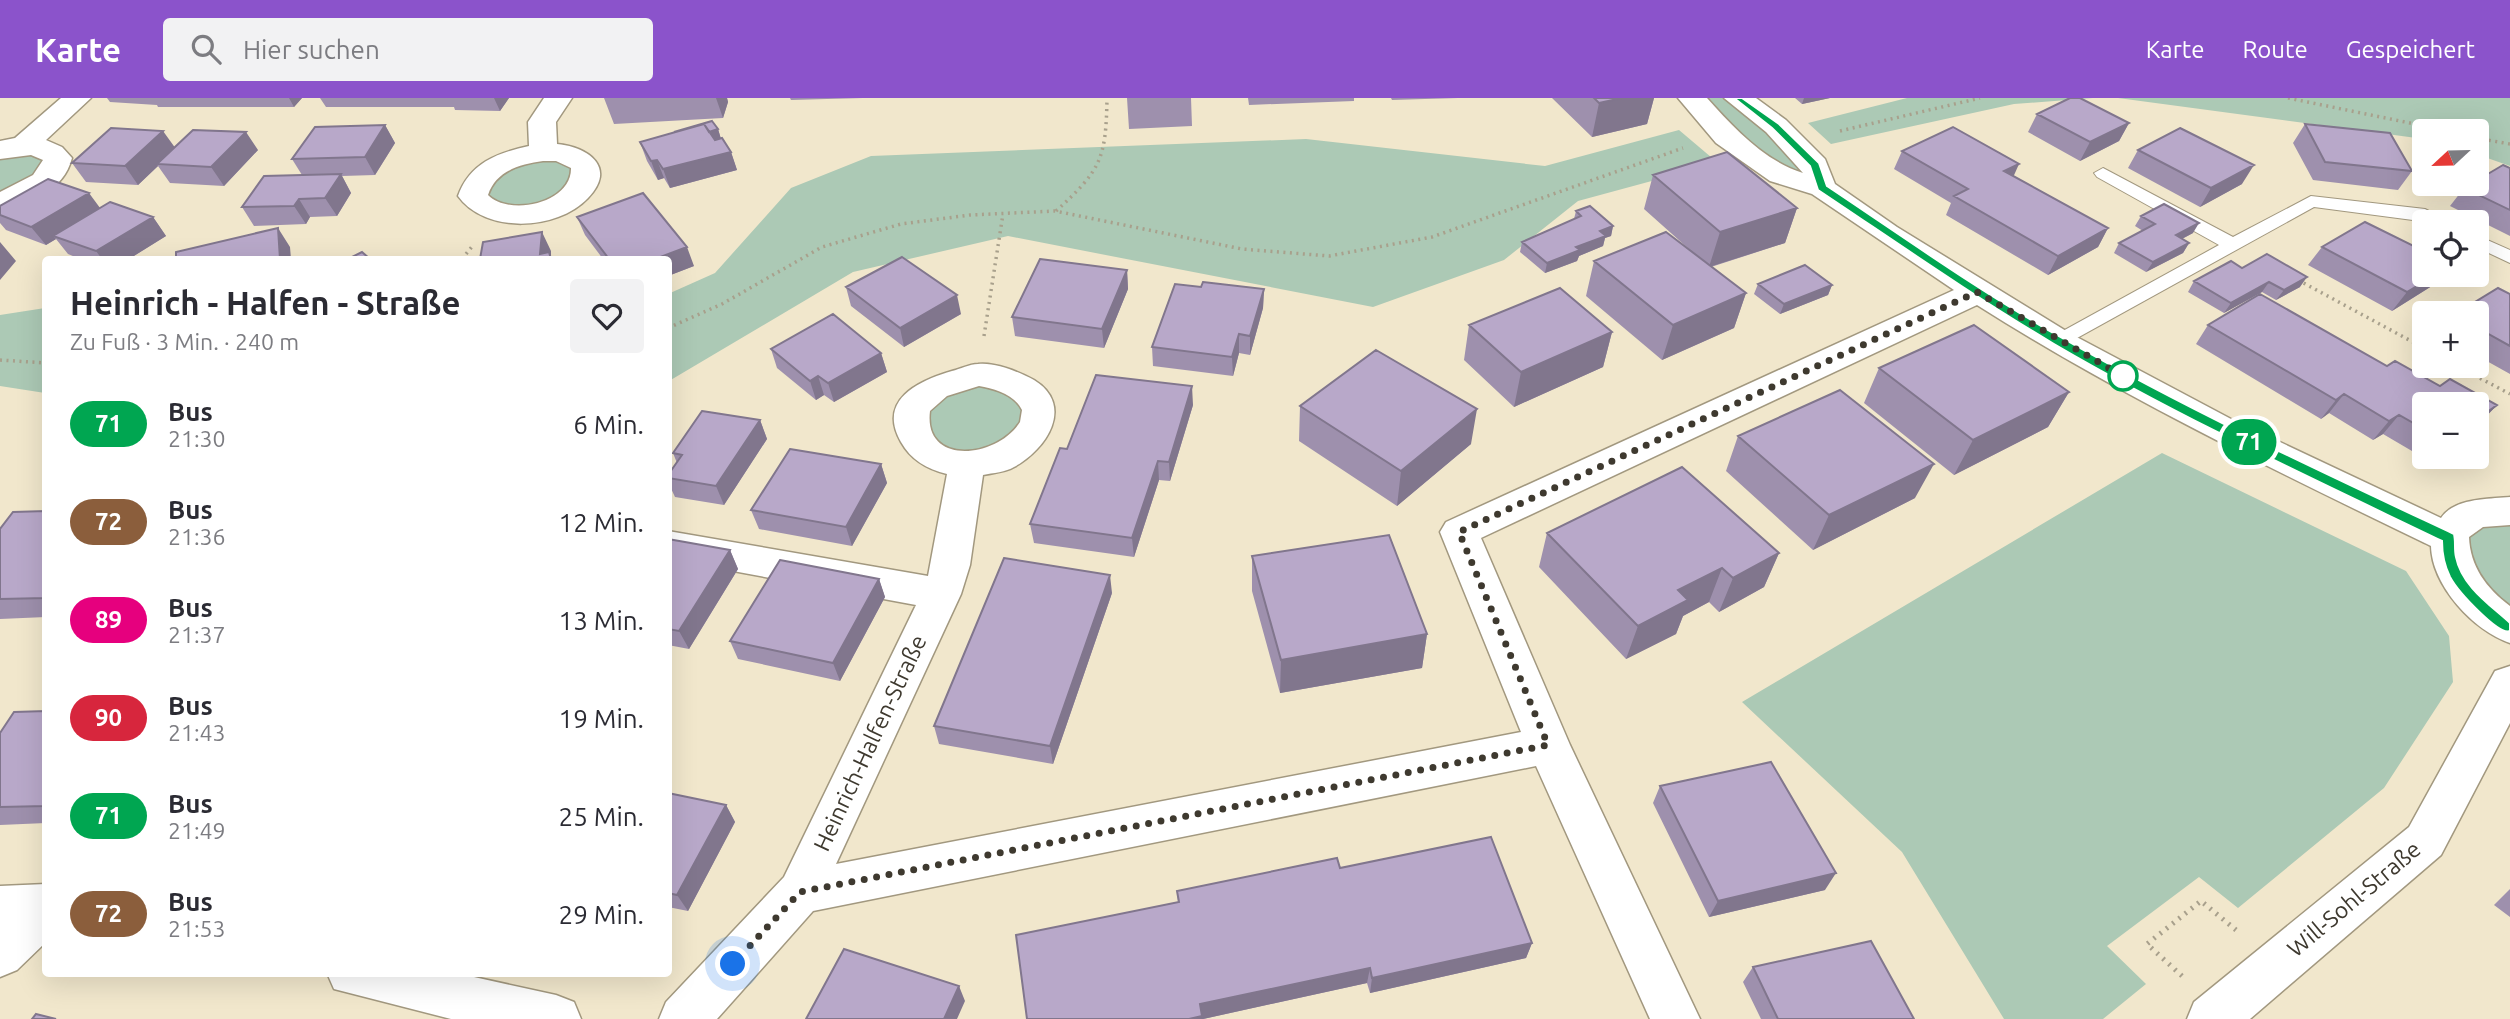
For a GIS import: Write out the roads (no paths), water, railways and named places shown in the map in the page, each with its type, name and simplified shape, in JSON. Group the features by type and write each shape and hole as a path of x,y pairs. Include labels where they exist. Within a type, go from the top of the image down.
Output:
{"street":[{"path":"12,148 77,98"},
{"path":"543,152 542,122 558,98"},
{"path":"1692,98 1726,137 1780,175 1822,188 1977,292 2059,342 2219,428 2449,538"},
{"path":"1738,98 1776,126 1815,165 1822,188"},
{"path":"0,201 33,188 56,168 58,158 52,151 12,148"},
{"path":"1675,1019 1548,745 1459,532 1977,292"},
{"path":"978,375 1014,382 1036,402 1038,416 1034,430 1007,454 967,464 945,462 927,454 914,442 909,428 911,413 921,398 936,387 956,379 978,375"},
{"name":"Heinrich-Halfen-Straße","path":"684,1019 800,892 941,594 951,565 967,464"},
{"path":"2510,511 2475,515 2458,524 2449,538 2449,556 2457,577 2475,599 2510,627"},
{"path":"672,546 941,594"},
{"name":"Will-Sohl-Straße","path":"2216,1015 2425,841 2510,683"},
{"name":"Heinrich-Halfen-Straße","path":"800,892 1548,745"},
{"path":"0,908 42,908"},
{"path":"0,954 42,912"},
{"path":"369,977 556,1019"}],"lane":[{"path":"2103,173 2233,245"},
{"path":"2059,342 2311,201 2412,213"},
{"path":"2489,246 2510,257"}]}
